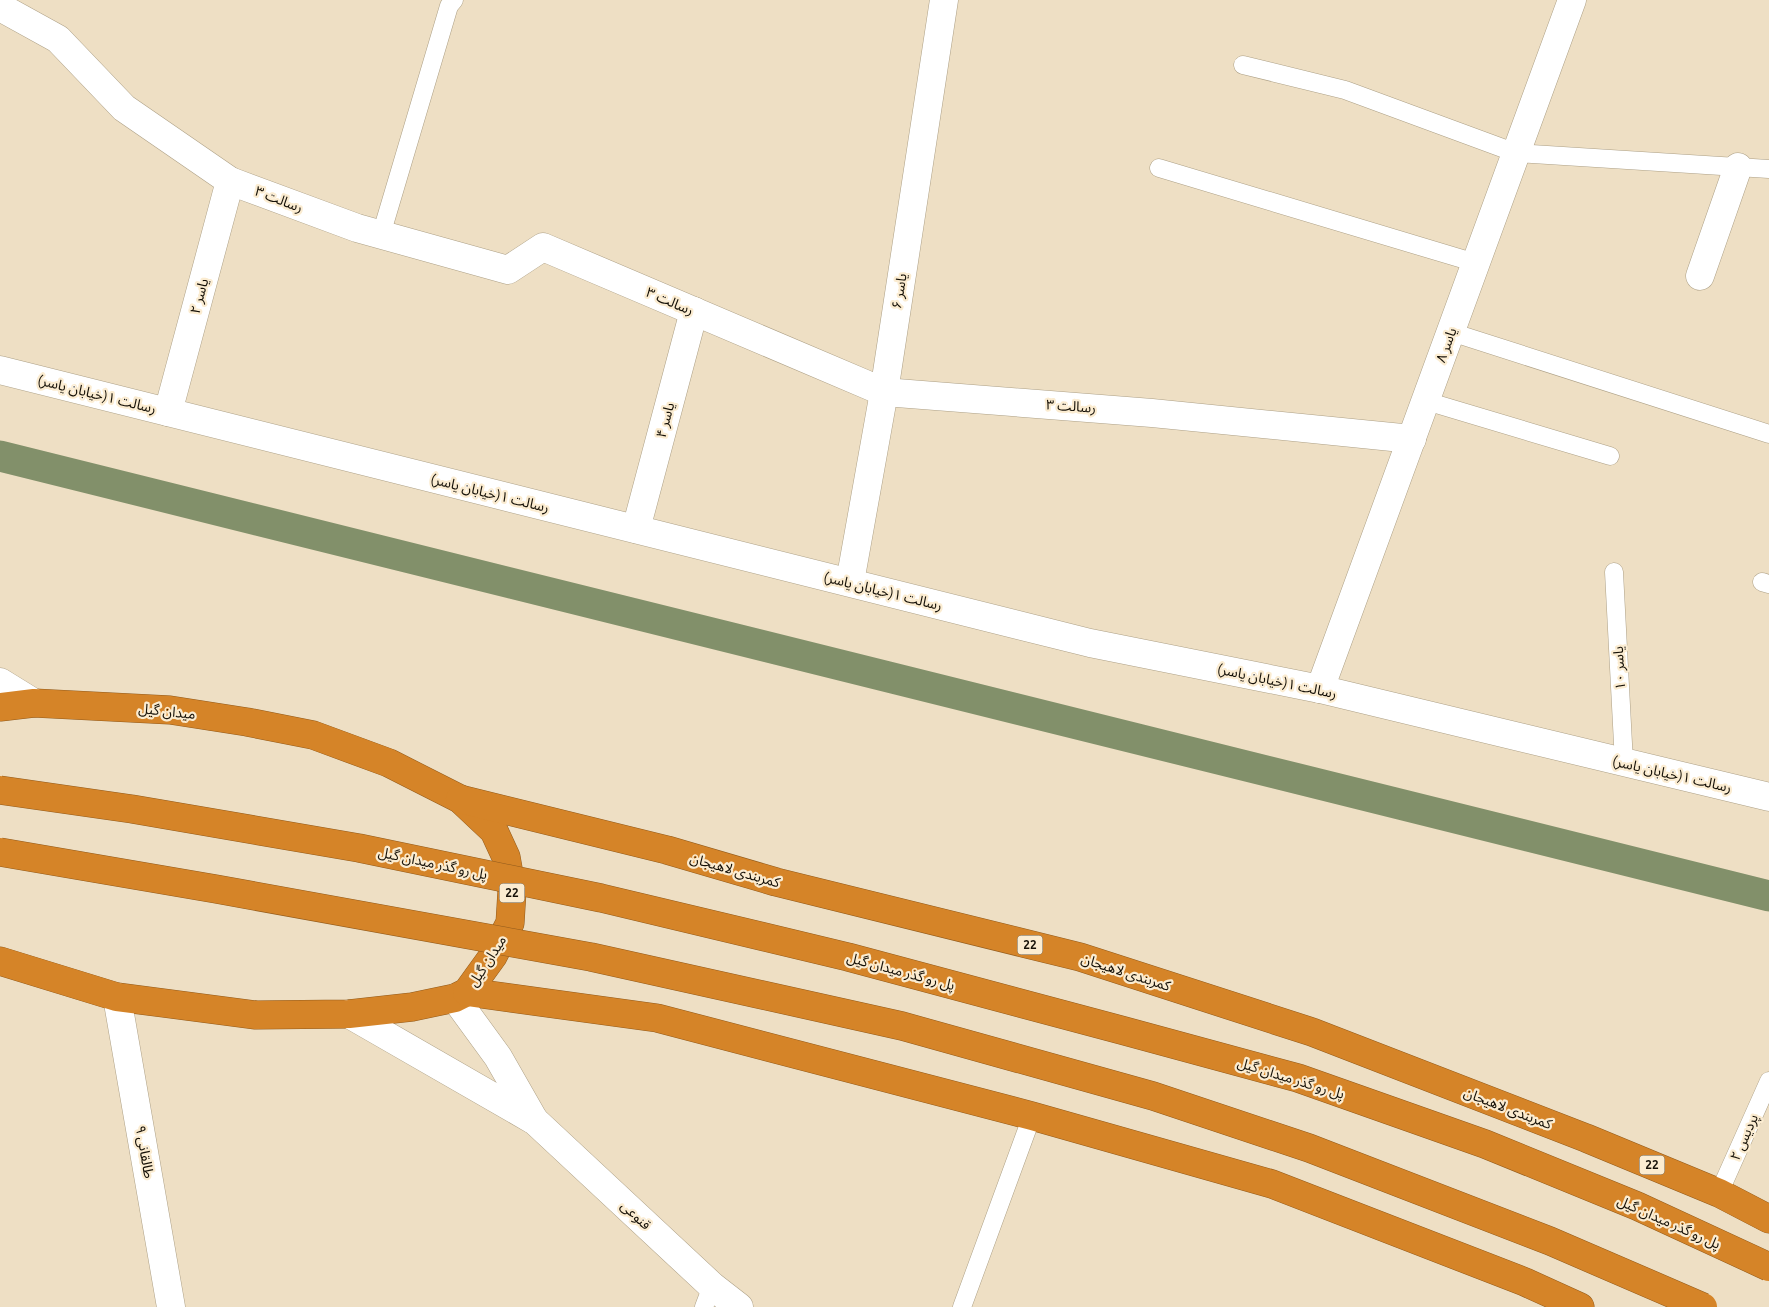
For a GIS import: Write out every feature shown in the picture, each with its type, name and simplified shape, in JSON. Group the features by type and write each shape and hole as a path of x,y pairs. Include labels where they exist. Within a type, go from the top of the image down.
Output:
{"highway":[{"name":"میدان گیل","path":"0,707 34,703 170,710 313,735 389,763 460,799 494,831 506,857 512,890 510,923 493,956 461,995 412,1007 350,1014 256,1014 117,997 0,961"},
{"name":"پل رو گذر میدان گیل","path":"0,790 132,809 359,848 601,898 848,957 1158,1040 1298,1078 1484,1144 1637,1206 1769,1266"},
{"name":"کمربندی لاهیجان","path":"460,799 667,850 776,882 1080,957 1312,1032 1586,1138 1719,1193 1769,1219"},
{"path":"0,852 590,957 902,1026 1153,1096 1309,1148 1550,1241 1703,1307"},
{"path":"461,995 657,1018 1032,1116 1272,1184 1525,1282 1580,1307"}],"street":[{"name":"یاسر ۶","path":"850,582 884,392 944,0"},
{"name":"یاسر ۸","path":"1320,689 1572,0"},
{"name":"رسالت ۳","path":"0,7 58,39 124,108 230,181 357,228 508,270 543,247 884,392 1152,413 1412,439"},
{"path":"1700,276 1738,167"},
{"name":"یاسر ۲","path":"168,412 230,181"},
{"name":"یاسر ۴","path":"636,529 694,311"},
{"name":"رسالت ۱(خیابان یاسر)","path":"0,370 1090,643 1320,689 1624,763 1769,796"},
{"path":"0,682 34,703"},
{"name":"قنوعی","path":"461,995 535,1121 708,1296 738,1307"},
{"name":"طالقانی ۹","path":"117,997 170,1307"},
{"name":"قنوعی","path":"350,1014 535,1121"}],"lane":[{"path":"381,235 450,6 454,0"},
{"path":"1243,64 1345,90 1516,153 1769,169"},
{"path":"1159,168 1476,263"},
{"path":"1451,332 1769,434"},
{"path":"1426,401 1610,456"},
{"name":"یاسر ۱۰","path":"1614,572 1624,763"},
{"name":"پردیس ۲","path":"1719,1193 1769,1081"},
{"path":"962,1307 1032,1116"}],"waterway":[{"path":"0,456 1769,896"}]}
